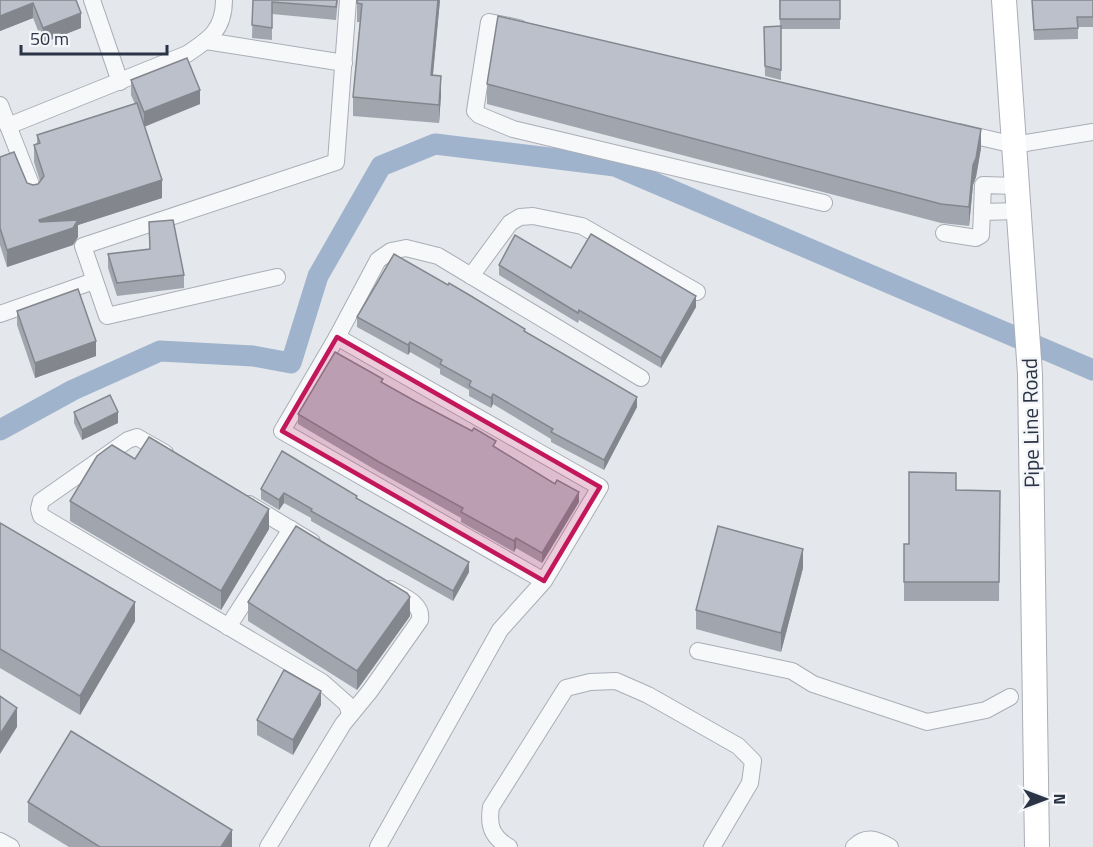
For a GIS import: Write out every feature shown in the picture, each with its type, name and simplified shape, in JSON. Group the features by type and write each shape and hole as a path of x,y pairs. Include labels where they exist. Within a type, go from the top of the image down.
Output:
{"street":[{"path":"92,0 120,82"},
{"path":"8,126 187,54 206,41 217,29 224,14 224,0"},
{"path":"277,277 107,316 83,246 336,162 348,0"},
{"name":"Pipe Line Road","path":"1004,0 1030,374 1037,847"},
{"path":"536,32 489,22 475,111 479,115 513,129 824,202"},
{"path":"206,41 344,63"},
{"path":"0,105 34,192"},
{"path":"940,127 1014,145 1093,132"},
{"path":"944,232 976,238 981,235 983,185 1017,186"},
{"path":"982,212 1020,211"},
{"path":"471,276 510,223 520,217 533,216 582,226 697,292"},
{"path":"544,581 282,431 337,338 378,260 391,251 406,248 438,256 641,378"},
{"path":"0,314 94,280"},
{"path":"337,338 600,487 544,581 500,630 378,847"},
{"path":"182,464 137,437 128,440 41,501 39,508 41,516 322,682 347,704 350,714"},
{"path":"232,493 322,548"},
{"path":"228,627 291,529"},
{"path":"268,847 350,714 370,692 420,620 421,614 414,604 373,579"},
{"path":"698,651 792,671 813,684 927,722 986,710 1010,697"},
{"path":"509,847 501,842 491,830 489,821 491,807 566,688 590,682 616,681 648,694 738,746 753,761 750,783 712,847"},
{"path":"854,847 864,839 875,839 890,847"},
{"path":"0,841 10,847"}],"highlighted area":[{"path":"337,337 600,487 544,581 282,431"}],"building":[{"path":"0,0 76,0 81,13 43,28 33,3 0,16"},
{"path":"253,0 337,0 336,7 272,2 272,28 252,25"},
{"path":"357,0 438,0 431,75 441,76 439,105 353,97 362,4 357,3"},
{"path":"780,0 840,0 840,19 780,19"},
{"path":"1032,0 1093,0 1093,17 1077,17 1078,28 1034,30"},
{"path":"498,16 981,129 973,165 969,207 941,204 487,84"},
{"path":"781,26 781,70 765,66 764,27"},
{"path":"187,58 200,90 144,112 131,80"},
{"path":"137,103 162,180 39,220 40,222 78,220 73,228 7,250 0,228 0,157 14,152 27,183 38,184 44,176 34,145 40,143 37,135"},
{"path":"173,220 184,275 117,283 108,254 150,249 149,222"},
{"path":"591,234 696,296 661,358 579,310 578,313 499,265 515,235 571,268"},
{"path":"394,254 448,285 449,283 525,329 524,331 637,397 604,460 551,432 553,429 493,394 491,398 469,386 471,381 440,364 442,360 410,342 408,345 357,317"},
{"path":"78,289 96,341 35,363 17,311"},
{"path":"335,352 383,379 381,382 415,401 472,431 474,428 496,441 493,446 555,484 557,480 579,492 542,553 516,538 514,541 461,512 463,508 298,414"},
{"path":"110,395 118,412 82,430 74,412"},
{"path":"149,437 269,509 221,591 70,501 97,456 112,445 135,459"},
{"path":"282,451 357,496 356,498 469,562 453,591 311,511 312,509 284,493 279,500 261,489"},
{"path":"909,472 956,473 956,490 1000,491 999,582 904,582 904,544 909,544"},
{"path":"0,523 135,602 80,696 0,649"},
{"path":"296,526 407,593 410,597 357,671 248,602"},
{"path":"718,526 803,549 781,633 696,610"},
{"path":"284,670 321,691 293,740 257,720"},
{"path":"0,696 17,708 0,734"},
{"path":"71,731 232,830 221,847 100,847 28,802"}],"waterway":[{"path":"0,430 73,390 160,351 253,356 291,363 318,276 381,166 435,144 615,166 1093,370"}]}
